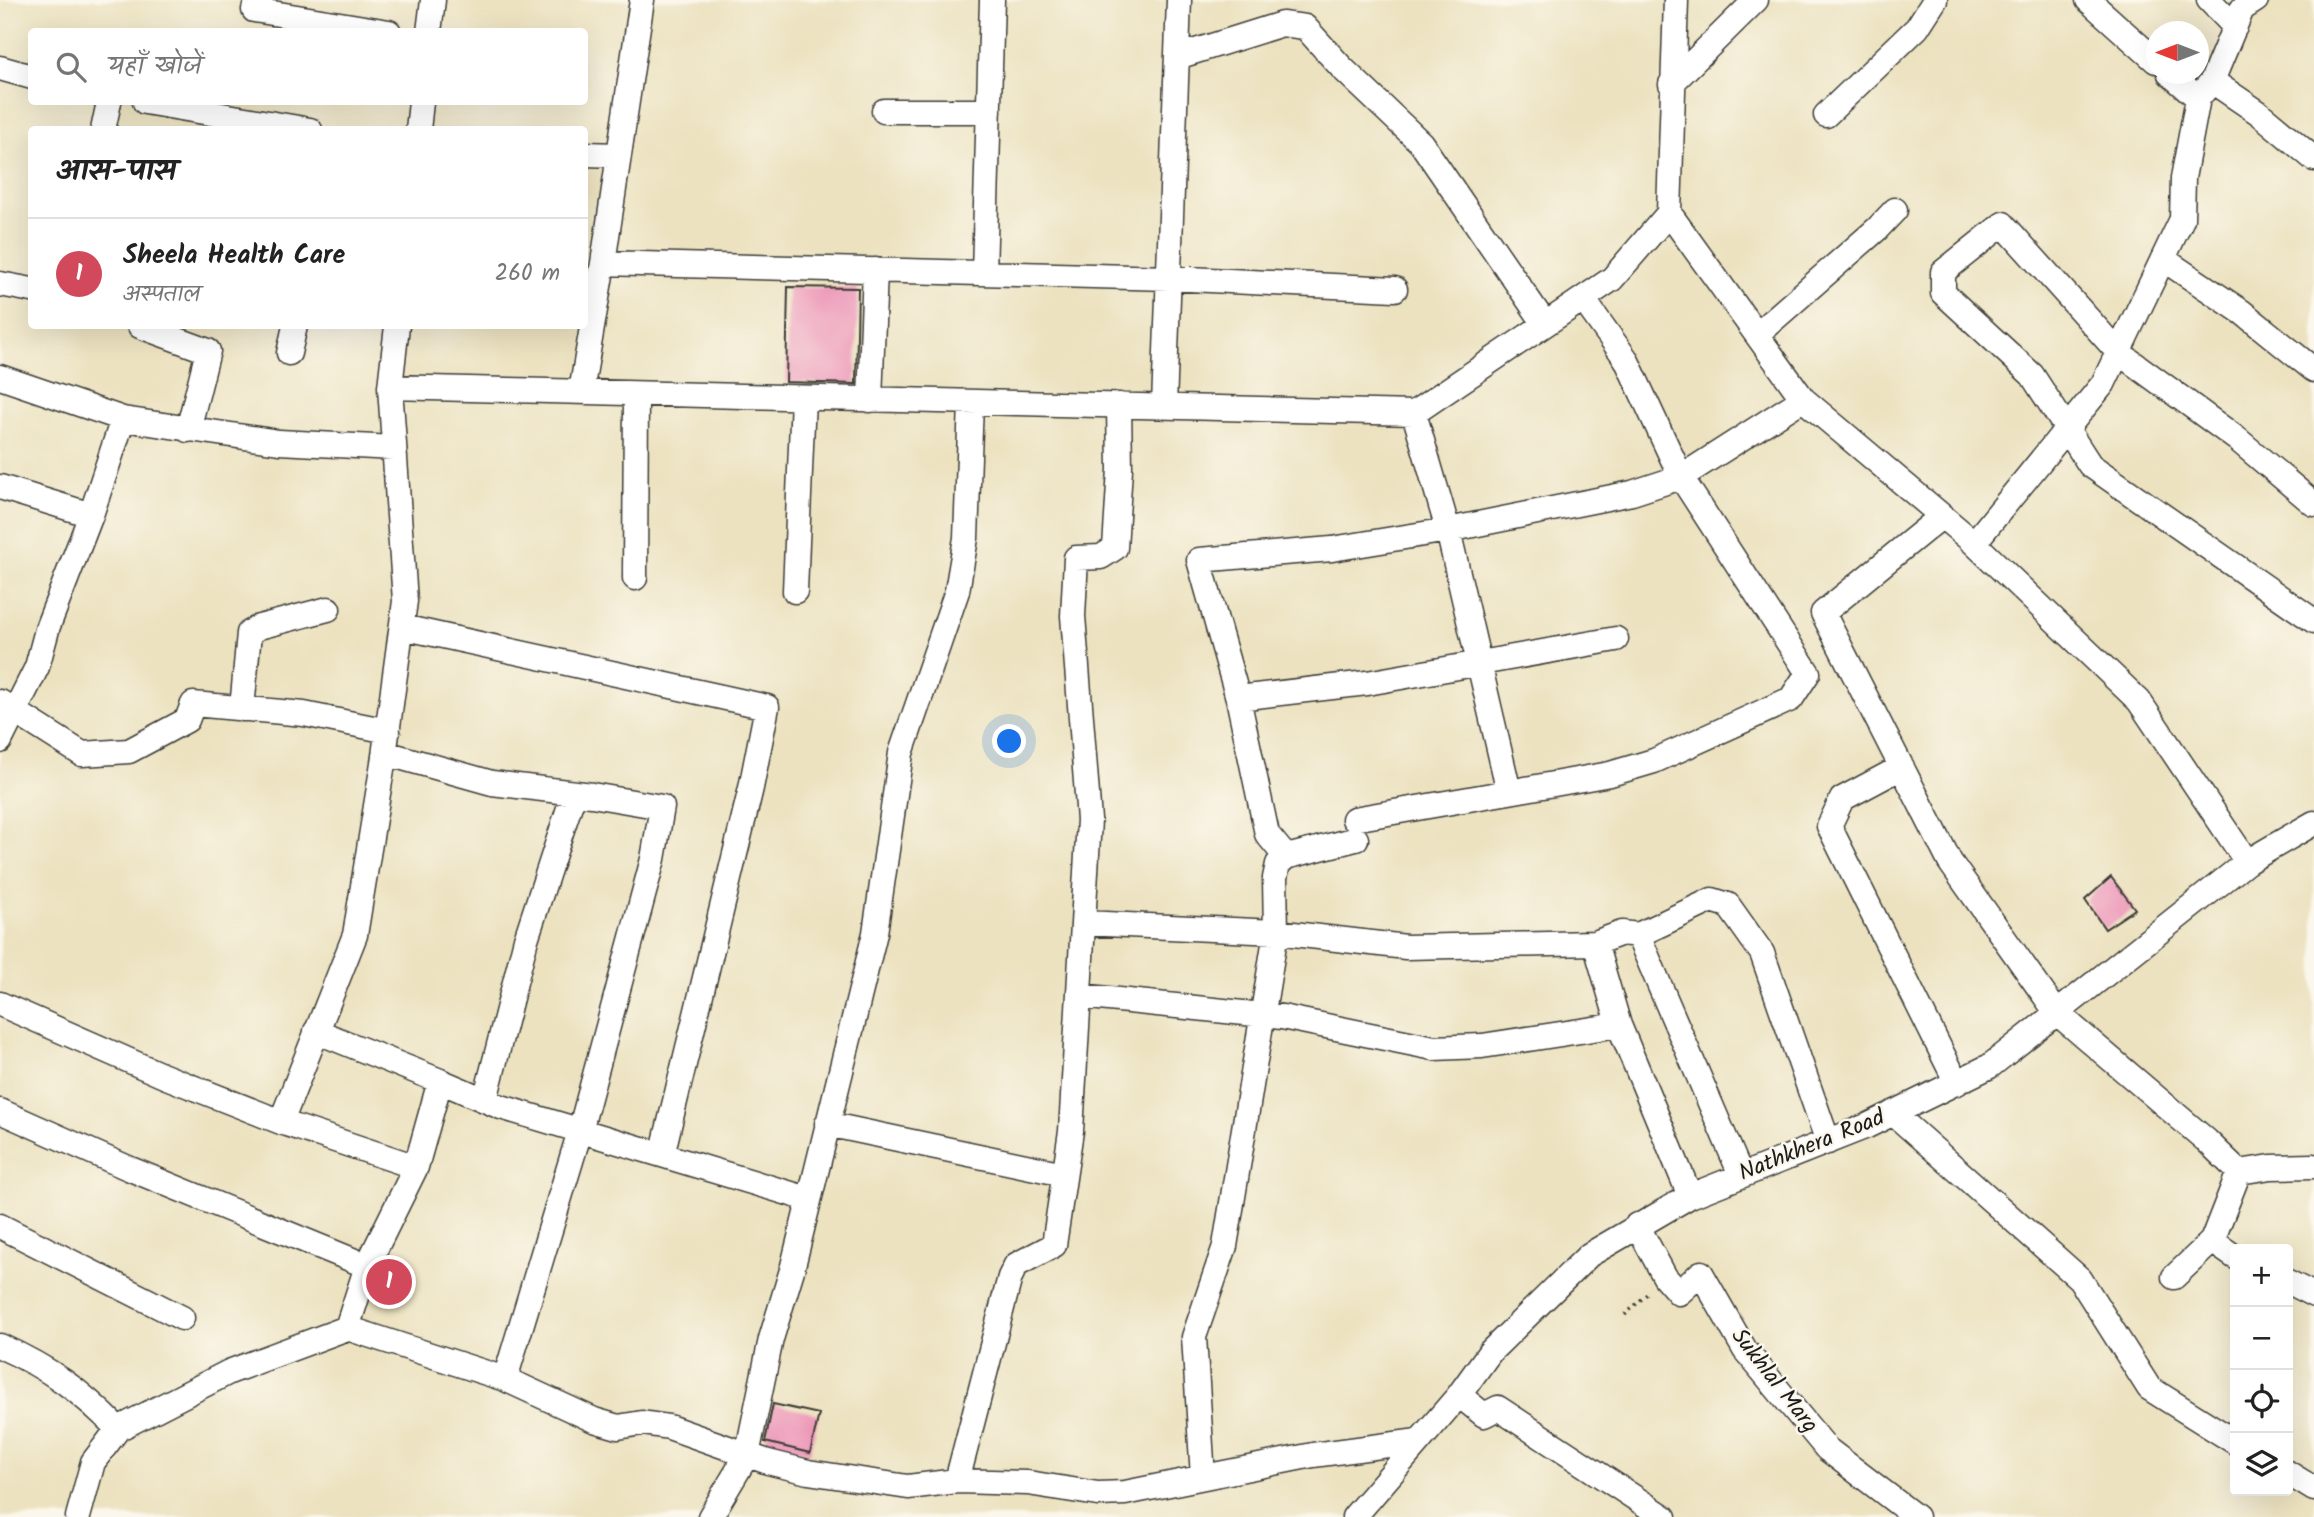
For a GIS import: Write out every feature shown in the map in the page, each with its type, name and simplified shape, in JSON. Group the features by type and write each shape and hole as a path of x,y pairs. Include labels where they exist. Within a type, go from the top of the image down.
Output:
{"street":[{"path":"430,28 433,0"},
{"path":"581,392 642,0"},
{"path":"984,273 992,0"},
{"path":"1164,406 1179,0"},
{"path":"1676,0 1671,84 1669,213 1803,399 1974,543 2138,701 2247,862"},
{"path":"1671,84 1756,0"},
{"path":"1826,115 1917,29 1935,0"},
{"path":"2088,0 2146,51"},
{"path":"2209,0 2235,27"},
{"path":"1974,543 2103,384 2182,219 2183,178 2205,90 2242,9 2256,0"},
{"path":"254,10 364,28"},
{"path":"1177,57 1282,23 1306,27 1342,68 1421,143 1545,324"},
{"path":"2,74 28,77"},
{"path":"2192,84 2259,113 2314,159"},
{"path":"104,126 108,105"},
{"path":"157,105 222,122 266,126"},
{"path":"418,126 421,105"},
{"path":"884,111 989,111"},
{"path":"588,154 619,155"},
{"path":"1757,334 1877,229 1895,210"},
{"path":"390,387 1414,413 1612,279 1669,213"},
{"path":"2314,504 2237,439 2118,352 2003,224 1943,272 1943,293 2032,376 2090,465 2314,621"},
{"path":"2163,259 2242,312 2314,370"},
{"path":"603,263 1169,278 1395,289"},
{"path":"870,400 875,270"},
{"path":"0,284 28,289"},
{"path":"1203,1477 1194,1337 1225,1246 1276,932 1275,878 1278,864 1286,857 1355,829 1509,792 1610,775 1654,761 1791,699 1808,673 1681,477 1626,359 1583,299"},
{"path":"148,329 208,351 188,430"},
{"path":"289,353 294,329"},
{"path":"281,1122 355,934 386,742 405,601 390,387 397,329"},
{"path":"0,377 123,419 279,442 394,448"},
{"path":"635,578 636,394"},
{"path":"794,591 803,398"},
{"path":"1286,857 1268,834 1238,698 1199,560 1332,548 1448,530 1632,493 1681,477 1803,399"},
{"path":"710,1517 747,1455 771,1339 792,1270 875,933 901,752 957,591 966,538 971,403"},
{"path":"957,1482 1010,1277 1016,1265 1054,1245 1070,1131 1090,820 1073,616 1076,558 1101,557 1115,548 1119,405"},
{"path":"1414,413 1448,530 1509,792"},
{"path":"0,741 7,706 37,667 48,626 92,515 123,419"},
{"path":"0,487 92,515"},
{"path":"1942,516 1823,613 1950,862 2057,1013 2207,1141 2239,1172"},
{"path":"242,709 249,633 260,626 328,610"},
{"path":"402,627 767,707 751,788 662,1155"},
{"path":"1238,698 1367,684 1616,639"},
{"path":"7,706 82,754 129,751 187,720 193,704 304,714 492,783 662,807 653,859 580,1131 505,1379"},
{"path":"1902,767 1842,799 1829,825 1957,1083"},
{"path":"485,1100 527,939 574,793"},
{"name":"Nathkhera Road","path":"1354,1517 1459,1395 1490,1352 1589,1255 1690,1196 1828,1142 1990,1066 2247,862 2314,823"},
{"path":"1084,923 1276,932 1406,947 1595,943 1622,933 1638,935 1712,900 1728,905 1762,953 1828,1142"},
{"path":"1638,935 1741,1175"},
{"path":"1595,943 1619,1025 1690,1196"},
{"path":"1080,996 1261,1017 1282,1017 1434,1048 1482,1046 1619,1025"},
{"path":"0,1004 164,1076 281,1122 416,1167"},
{"path":"316,1031 485,1100 808,1199"},
{"path":"347,1328 367,1266 416,1167 440,1081"},
{"path":"0,1111 128,1168 367,1266"},
{"path":"1893,1113 2080,1279 2149,1388 2230,1439"},
{"path":"827,1124 1064,1174"},
{"path":"2239,1172 2271,1167 2314,1166"},
{"path":"2174,1277 2212,1241 2239,1172"},
{"path":"1637,1225 1665,1277"},
{"path":"0,1226 182,1318"},
{"path":"2212,1241 2230,1254"},
{"name":"Sukhlal Marg","path":"1665,1277 1679,1293 1701,1273 1745,1350 1827,1449 1916,1517"},
{"path":"2293,1284 2314,1295"},
{"path":"83,1516 93,1462 118,1429 229,1372 347,1328 505,1379 594,1420 618,1427 642,1423 669,1427 707,1438 747,1455 851,1480 908,1487 957,1482 1028,1483 1098,1494 1125,1493 1313,1455 1418,1441"},
{"path":"0,1346 44,1365 84,1394 118,1429"},
{"path":"1459,1395 1484,1415 1498,1408 1634,1510 1664,1517"},
{"path":"2293,1477 2314,1489"}],"path":[{"path":"1625,1315 1665,1277"}],"building":[{"path":"788,287 858,288 856,384 786,382"},
{"path":"2111,877 2135,909 2105,929 2085,900"},
{"path":"380,1274 404,1282 396,1303 373,1295"},
{"path":"773,1404 819,1414 810,1453 765,1442"}],"place":[{"name":"Sheela Health Care","path":"389,1282"}]}
